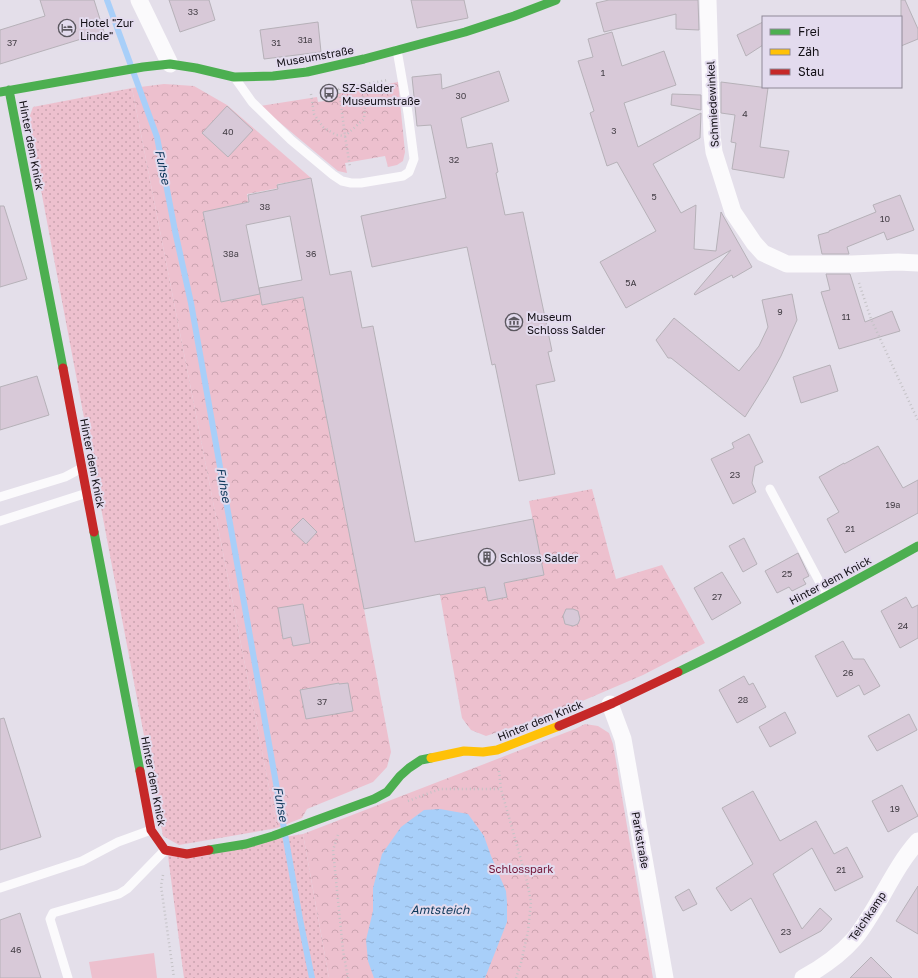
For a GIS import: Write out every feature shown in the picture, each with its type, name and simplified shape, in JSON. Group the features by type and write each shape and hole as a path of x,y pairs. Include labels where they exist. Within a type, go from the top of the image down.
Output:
{"street":[{"path":"139,0 170,64"},
{"name":"Museumstraße","path":"5,91 143,67 170,64 196,68 234,77 273,76 307,72 364,60 465,32 556,0"},
{"name":"Schmiedewinkel","path":"708,0 712,135 714,152 733,212 743,228 763,253 787,264 918,263"},
{"name":"Hinter dem Knick","path":"5,91 87,493 151,830 165,850 187,854 246,844 273,836 374,799 387,792 400,776 421,760 464,751 482,752 497,750 610,704 740,642 918,546"},
{"name":"Parkstraße","path":"610,704 623,739 665,978"},
{"name":"Teichkamp","path":"803,978 818,970 836,956 853,939 879,901 900,864 918,841"}],"lane":[{"path":"234,77 252,102 291,140 342,181 361,183 403,176 409,172 414,159 397,50"},
{"path":"0,497 65,477 82,468"},
{"path":"770,488 827,596"},
{"path":"0,521 87,493"},
{"path":"0,888 82,861 118,842 151,830"},
{"path":"68,978 50,919 53,913 119,894 127,889 165,850"}],"path":[{"path":"311,94 314,114 322,127 336,135 345,136 364,119 365,106 361,85"},
{"path":"339,89 351,174 342,181"},
{"path":"852,264 871,319 918,420"},
{"path":"405,802 440,789 501,790 527,881 531,902 528,931 516,978"},
{"path":"344,831 338,835 333,850 343,950 348,978"},
{"path":"165,850 161,886 174,978"}],"green space":[{"path":"398,82 405,152 403,161 397,165 388,167 385,156 345,163 347,173 338,171 260,106 317,97 318,102 331,100 332,95"},
{"path":"164,84 194,86 227,105 311,178 277,184 278,188 247,194 248,202 203,212 221,302 260,294 262,305 303,297 391,752 387,767 373,782 307,809 302,818 277,828 132,88"},
{"path":"132,88 277,828 179,845 163,836 28,121 33,107"},
{"path":"592,489 616,579 662,565 705,643 643,675 552,714 486,736 471,730 462,718 440,595 485,587 489,601 507,597 504,583 544,575 529,501"},
{"name":"Schlosspark","path":"585,724 598,726 609,733 613,744 653,978 329,978 303,834"},
{"path":"303,834 329,978 184,978 168,856"},
{"path":"154,953 157,978 92,978 89,962"}],"water":[{"name":"Amtsteich","path":"440,809 468,814 484,836 506,891 507,922 485,978 374,978 368,961 366,940 373,911 373,888 382,854 401,827 424,810"}],"building":[{"name":"Hotel \"Zur Linde\"","path":"40,0 94,0 104,32 0,64 0,30 45,16"},
{"path":"169,0 209,0 215,20 180,32"},
{"path":"411,0 464,0 468,18 417,28"},
{"path":"609,0 698,0 699,30 676,29 676,14 604,32 596,3"},
{"path":"901,0 905,0 918,29 918,39 902,46 902,16"},
{"path":"318,22 321,52 264,59 260,30"},
{"path":"762,22 762,46 746,56 737,35"},
{"path":"612,32 622,66 664,51 676,85 624,103 638,147 701,113 700,138 653,164 681,213 696,205 694,249 716,251 721,212 752,267 733,278 732,275 695,295 694,294 731,250 626,308 600,262 656,231 617,162 607,166 590,113 594,111 578,61 593,57 588,39"},
{"path":"499,71 509,101 461,118 467,148 492,143 498,172 496,173 505,215 523,212 552,351 548,352 555,381 536,385 555,474 519,481 495,364 492,365 467,247 372,267 361,216 446,198 431,125 417,126 412,77 441,74 442,89"},
{"path":"721,82 768,88 760,147 789,151 784,178 732,169 736,143 731,142 735,115 721,113"},
{"path":"672,94 701,95 701,110 671,105"},
{"path":"227,106 253,130 228,157 202,133"},
{"path":"311,178 330,275 351,271 362,328 373,326 415,542 533,519 544,575 504,583 507,597 488,601 485,587 364,609 303,297 262,305 259,288 302,280 290,216 246,225 260,294 221,302 203,212 249,202 248,195 278,189 277,185"},
{"path":"900,195 914,230 887,240 884,232 847,247 849,254 822,254 818,235 829,232 876,212 873,205"},
{"path":"0,206 4,206 27,279 0,287"},
{"path":"826,274 850,274 865,322 892,311 900,331 839,349 821,292 830,290"},
{"path":"792,294 797,320 781,356 745,417 671,358 668,358 656,340 674,318 739,371 759,346 768,327 762,300"},
{"path":"830,365 838,391 801,403 793,377"},
{"path":"37,376 49,415 0,430 0,387"},
{"path":"749,434 763,462 755,466 752,483 756,492 733,504 711,459 734,448 732,443"},
{"path":"878,446 903,488 918,480 918,513 845,553 827,519 839,512 819,477"},
{"path":"303,518 317,532 306,544 291,530"},
{"path":"744,538 757,564 743,572 729,546"},
{"path":"798,553 809,576 803,579 806,584 792,591 789,587 777,593 765,571"},
{"path":"722,572 741,603 712,620 694,588"},
{"path":"906,597 912,608 918,605 918,638 900,648 881,611"},
{"path":"303,604 310,643 293,646 291,637 283,639 278,608"},
{"path":"566,609 578,611 580,619 578,624 573,626 565,624 563,616"},
{"path":"843,641 853,659 864,659 880,686 864,695 859,685 837,697 815,656"},
{"path":"744,676 749,685 753,683 766,707 737,723 719,690"},
{"path":"339,683 348,683 353,711 306,719 300,690"},
{"path":"785,712 796,733 770,747 759,727"},
{"path":"909,714 917,730 877,751 868,736"},
{"path":"4,718 41,837 0,850 0,719"},
{"path":"902,785 918,816 888,832 872,801"},
{"path":"753,791 780,841 816,821 834,854 847,847 863,877 835,891 812,848 773,874 802,929 820,908 832,919 821,931 780,953 751,898 731,911 716,888 753,864 722,808"},
{"path":"918,886 918,934 896,921"},
{"path":"689,889 697,904 683,911 675,897"},
{"path":"20,913 41,978 0,978 0,920"},
{"path":"871,957 892,978 850,978"}],"waterway":[{"name":"Fuhse","path":"107,0 157,137 175,231 191,303 300,919 312,978"}],"traffic: fast":[{"path":"0,92 143,67 170,64 196,68 234,77 273,76 307,72 364,59 465,32 556,0"},
{"path":"9,90 63,368"},
{"path":"94,532 140,771"},
{"path":"678,672 799,611 918,546"},
{"path":"209,850 246,844 273,836 374,799 387,792 400,776 409,768 421,760 431,758"}],"traffic: slow":[{"path":"431,758 464,751 483,752 497,750 559,726"}],"traffic: jam":[{"path":"63,368 94,532"},
{"path":"559,726 613,703 678,672"},
{"path":"140,771 151,830 165,850 187,854 209,850"}],"place":[{"name":"Hotel \"Zur Linde\"","path":"67,28"},
{"name":"SZ-Salder Museumstraße","path":"329,93"},
{"name":"Museum Schloss Salder","path":"514,322"},
{"name":"Schloss Salder","path":"487,557"}]}
